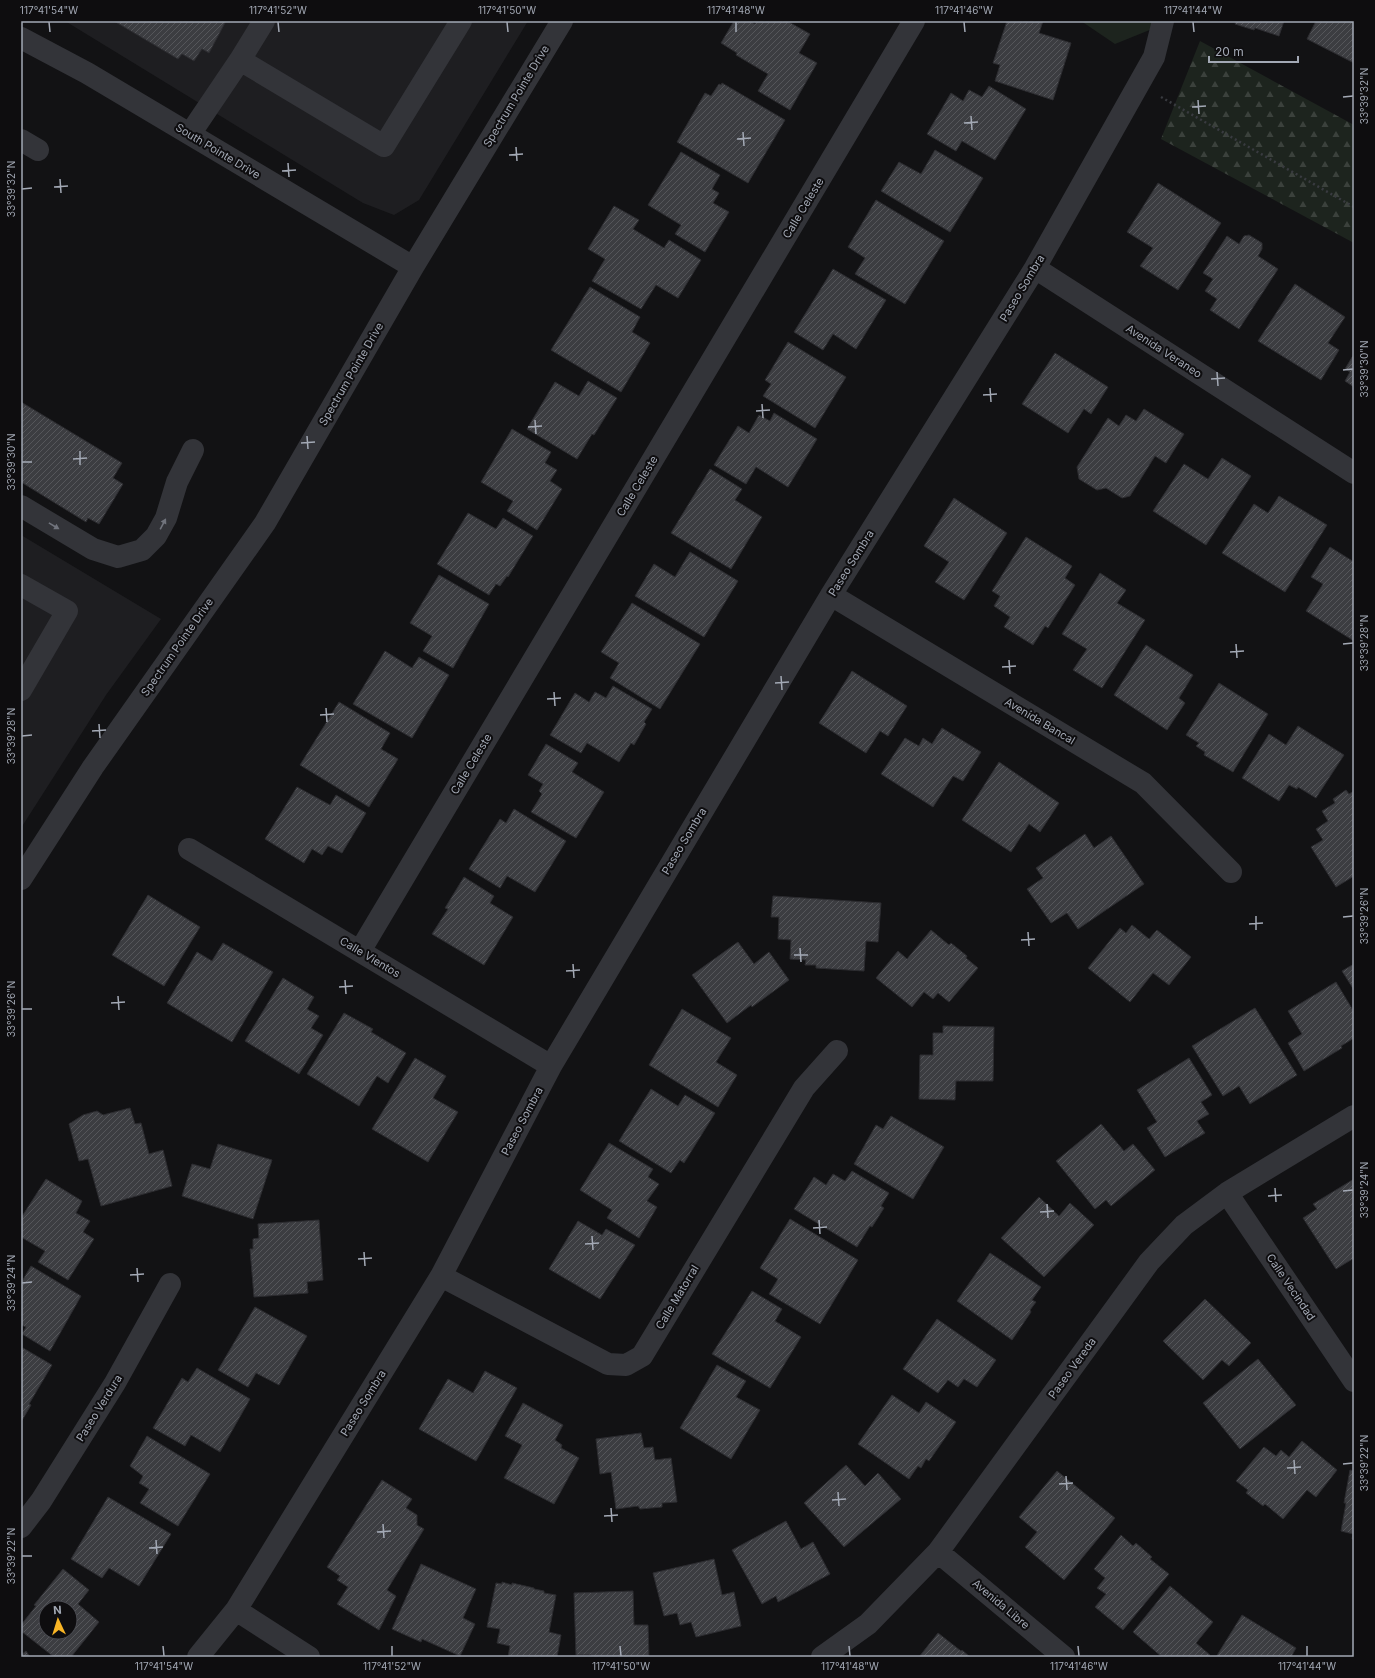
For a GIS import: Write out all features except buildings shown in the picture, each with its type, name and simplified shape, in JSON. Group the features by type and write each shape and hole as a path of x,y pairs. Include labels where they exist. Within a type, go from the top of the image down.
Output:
{"street":[{"path":"190,134 240,60 264,21"},
{"path":"240,60 384,146 461,21"},
{"name":"Spectrum Pointe Drive","path":"21,879 93,767 265,523 413,267 562,21"},
{"name":"Calle Celeste","path":"360,951 914,21"},
{"name":"Paseo Sombra","path":"198,1657 236,1610 441,1276 551,1066 831,595 1035,268 1154,57 1163,21"},
{"name":"South Pointe Drive","path":"21,38 87,73 413,267"},
{"name":"Avenida Veraneo","path":"1035,268 1354,473"},
{"path":"21,506 104,554 118,557 142,550 156,536 166,518 177,482 193,450"},
{"path":"21,585 67,611 21,690"},
{"name":"Avenida Bancal","path":"831,595 1143,783 1231,872"},
{"name":"Calle Vientos","path":"189,849 551,1066"},
{"name":"Calle Matorral","path":"441,1276 608,1364 626,1365 632,1362 642,1356 804,1088 837,1051"},
{"name":"Paseo Vereda","path":"822,1657 868,1624 938,1552 1149,1262 1184,1225 1227,1193 1354,1116"},
{"name":"Calle Vecindad","path":"1227,1193 1354,1381"},
{"name":"Paseo Verdura","path":"21,1527 41,1501 115,1383 170,1284"},
{"name":"Avenida Libre","path":"938,1552 1064,1657"},
{"path":"236,1610 309,1657"}],"path":[{"path":"1138,84 1354,208"}],"shaded area":[{"path":"65,21 528,21 419,200 394,215 363,203"},
{"path":"21,535 161,619 106,695 21,828"}],"green space":[{"path":"1081,21 1160,21 1162,25 1115,44"},
{"path":"1200,41 1354,125 1354,243 1161,139"}]}
